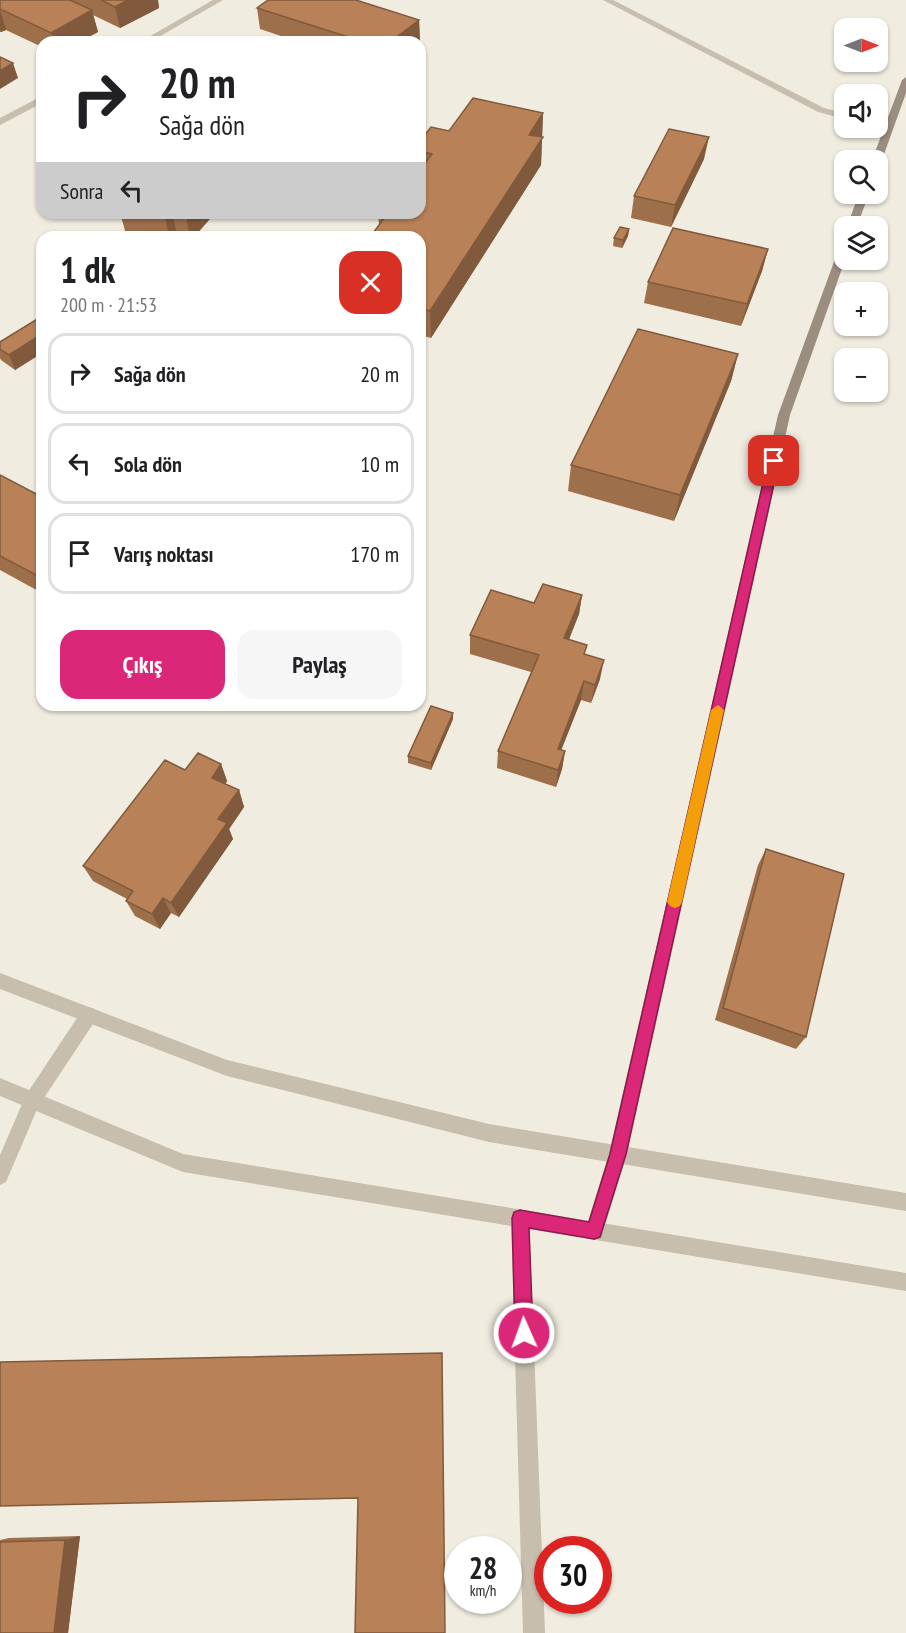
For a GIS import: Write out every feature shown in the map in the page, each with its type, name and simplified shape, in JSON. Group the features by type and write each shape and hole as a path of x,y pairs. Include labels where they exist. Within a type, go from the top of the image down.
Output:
{"main road":[{"path":"888,129 906,80"},
{"path":"594,1231 618,1154 784,415 836,270"}],"street":[{"path":"155,36 219,0"},
{"path":"607,0 821,110 834,113"},
{"path":"0,122 36,102"},
{"path":"0,981 226,1068 489,1133 906,1202"},
{"path":"0,1176 32,1101 89,1015"},
{"path":"0,1087 183,1162 906,1282"},
{"path":"520,1218 534,1633"}],"building":[{"path":"0,0 70,0 92,10 51,33 0,9"},
{"path":"101,0 128,0 115,7"},
{"path":"268,0 356,0 419,20 398,36 345,36 257,8"},
{"path":"0,57 13,63 0,71"},
{"path":"473,98 543,113 529,135 543,137 430,311 426,310 426,231 374,231 384,219 426,219 426,162 432,154 426,152 426,133 431,127 449,131"},
{"path":"669,129 709,137 675,205 634,196"},
{"path":"620,227 629,229 623,240 614,238"},
{"path":"673,228 768,249 747,304 648,282"},
{"path":"36,320 36,338 9,355 0,349 0,342"},
{"path":"638,329 738,354 680,495 571,465"},
{"path":"0,475 36,494 36,575 0,556"},
{"path":"543,584 582,595 564,638 587,645 584,654 604,660 595,685 584,681 558,749 565,751 558,770 498,751 539,655 470,635 491,590 534,603"},
{"path":"431,706 453,713 431,763 408,756"},
{"path":"198,753 221,764 212,778 239,790 218,819 227,823 171,903 163,898 152,914 126,901 133,891 83,866 165,760 185,770"},
{"path":"766,849 844,874 806,1037 723,1008"},
{"path":"442,1353 445,1633 355,1633 358,1498 0,1506 0,1362"},
{"path":"65,1540 54,1633 0,1633 0,1542"}],"slow traffic":[{"path":"675,902 718,710"}],"route":[{"path":"524,1333 520,1218 594,1231 618,1154 774,461"}]}
